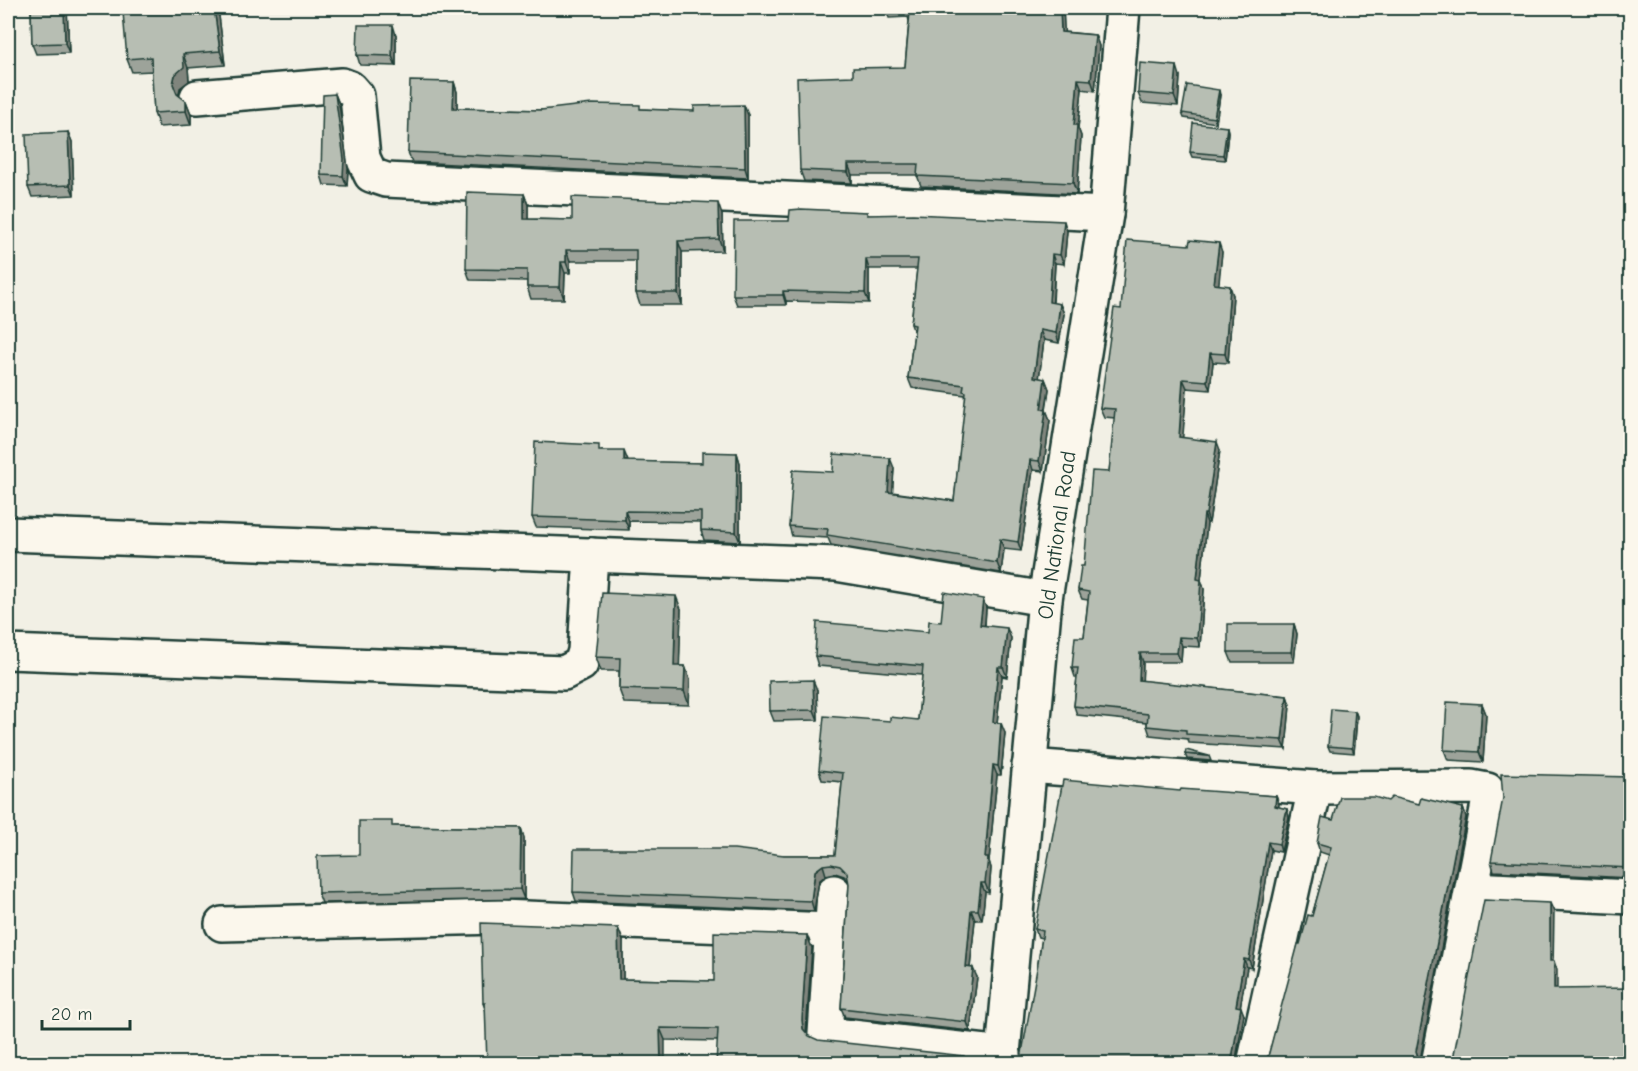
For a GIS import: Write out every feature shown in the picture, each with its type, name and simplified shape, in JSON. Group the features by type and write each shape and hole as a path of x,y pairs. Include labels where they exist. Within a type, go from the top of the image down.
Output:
{"street":[{"name":"Old National Road","path":"1003,1059 1046,599 1106,214 1123,8"},
{"path":"197,97 342,85 350,88 357,96 363,158 371,175 386,180 1106,214"},
{"path":"8,534 836,564 1046,599"},
{"path":"8,652 564,673 581,664 585,651 591,555"},
{"path":"1029,766 1315,788 1471,788 1487,790 1488,804 1474,889 1438,1064"},
{"path":"1254,1064 1315,788"},
{"path":"1474,889 1630,897"},
{"path":"834,892 825,1034 1003,1059"},
{"path":"222,924 499,917 831,930"}],"building":[{"path":"31,8 64,8 65,43 32,44"},
{"path":"150,8 214,8 220,51 183,54 184,67 175,75 173,84 177,94 186,101 186,111 154,113 151,57 127,59 123,12"},
{"path":"906,8 1060,8 1061,32 1095,35 1091,80 1078,79 1073,183 917,176 918,164 848,164 848,172 800,170 797,78 853,76 853,68 905,67 910,12 906,12"},
{"path":"358,25 393,25 392,56 357,55"},
{"path":"1140,63 1177,66 1174,96 1138,93"},
{"path":"410,81 454,82 453,108 541,110 592,104 640,105 640,109 694,111 694,106 744,105 745,168 408,152"},
{"path":"1187,85 1219,90 1214,118 1182,113"},
{"path":"335,94 344,159 343,176 321,175 323,95"},
{"path":"1193,123 1227,127 1223,155 1190,152"},
{"path":"68,132 70,185 28,187 26,134"},
{"path":"467,192 524,194 524,219 572,220 572,197 718,203 719,239 678,241 678,293 636,293 636,250 566,250 566,262 561,262 560,287 527,287 527,270 466,269"},
{"path":"790,210 867,212 867,215 913,214 1064,221 1060,255 1052,254 1049,302 1060,304 1056,333 1040,330 1034,377 1045,379 1041,409 1046,410 1039,461 1030,460 1018,542 1000,539 997,563 827,535 828,529 789,526 793,470 833,472 834,454 890,458 888,492 954,501 966,392 963,391 964,385 908,378 915,325 911,324 918,259 866,259 865,293 783,291 783,295 733,295 734,221 789,221"},
{"path":"1127,240 1189,245 1190,240 1219,243 1214,284 1230,286 1225,354 1210,353 1207,381 1183,379 1179,437 1217,442 1206,514 1204,514 1197,579 1201,580 1197,638 1179,637 1177,653 1140,653 1139,680 1287,696 1282,740 1186,734 1186,730 1147,726 1148,714 1074,706 1078,668 1072,668 1075,637 1084,637 1089,592 1078,590 1081,566 1084,566 1092,471 1109,472 1115,409 1100,408 1114,308 1121,309"},
{"path":"535,442 599,445 599,451 624,451 624,461 702,463 702,452 737,453 736,532 701,530 701,512 625,511 625,520 532,517"},
{"path":"944,592 983,599 980,625 1007,628 1003,667 998,667 993,722 1001,723 998,766 993,765 985,883 981,883 978,910 971,910 966,967 973,968 967,1022 841,1008 849,884 847,873 840,866 823,865 815,871 811,901 573,892 574,849 734,849 784,855 835,855 843,773 819,770 824,716 890,721 890,717 918,720 923,666 815,656 817,622 928,632 929,621 941,622"},
{"path":"602,593 676,596 674,666 685,666 684,691 619,689 620,658 596,657"},
{"path":"1228,624 1294,624 1291,652 1228,652"},
{"path":"813,680 814,710 770,711 769,681"},
{"path":"1447,702 1482,704 1479,752 1444,750"},
{"path":"1331,709 1355,711 1352,748 1328,746"},
{"path":"1186,750 1209,756 1185,754"},
{"path":"1501,774 1630,777 1630,868 1491,861 1503,798"},
{"path":"1063,780 1180,791 1181,789 1276,796 1275,806 1287,809 1279,844 1268,842 1249,960 1244,959 1236,1006 1241,1007 1231,1064 1020,1064 1043,931 1035,929"},
{"path":"1340,797 1374,797 1388,801 1392,797 1419,804 1421,798 1463,808 1416,1051 1420,1064 1266,1064 1298,944 1300,944 1308,915 1312,916 1331,847 1317,843 1322,817 1333,820"},
{"path":"359,821 392,821 392,826 521,828 520,889 318,893 317,856 359,855"},
{"path":"1484,900 1550,903 1550,961 1554,961 1554,989 1630,988 1630,1064 1451,1064"},
{"path":"481,923 618,928 619,979 714,981 714,932 807,935 802,1020 803,1029 809,1036 818,1040 964,1056 963,1064 716,1064 718,1029 660,1028 661,1064 487,1064"}],"waterway":[{"path":"535,8 540,8"}]}
